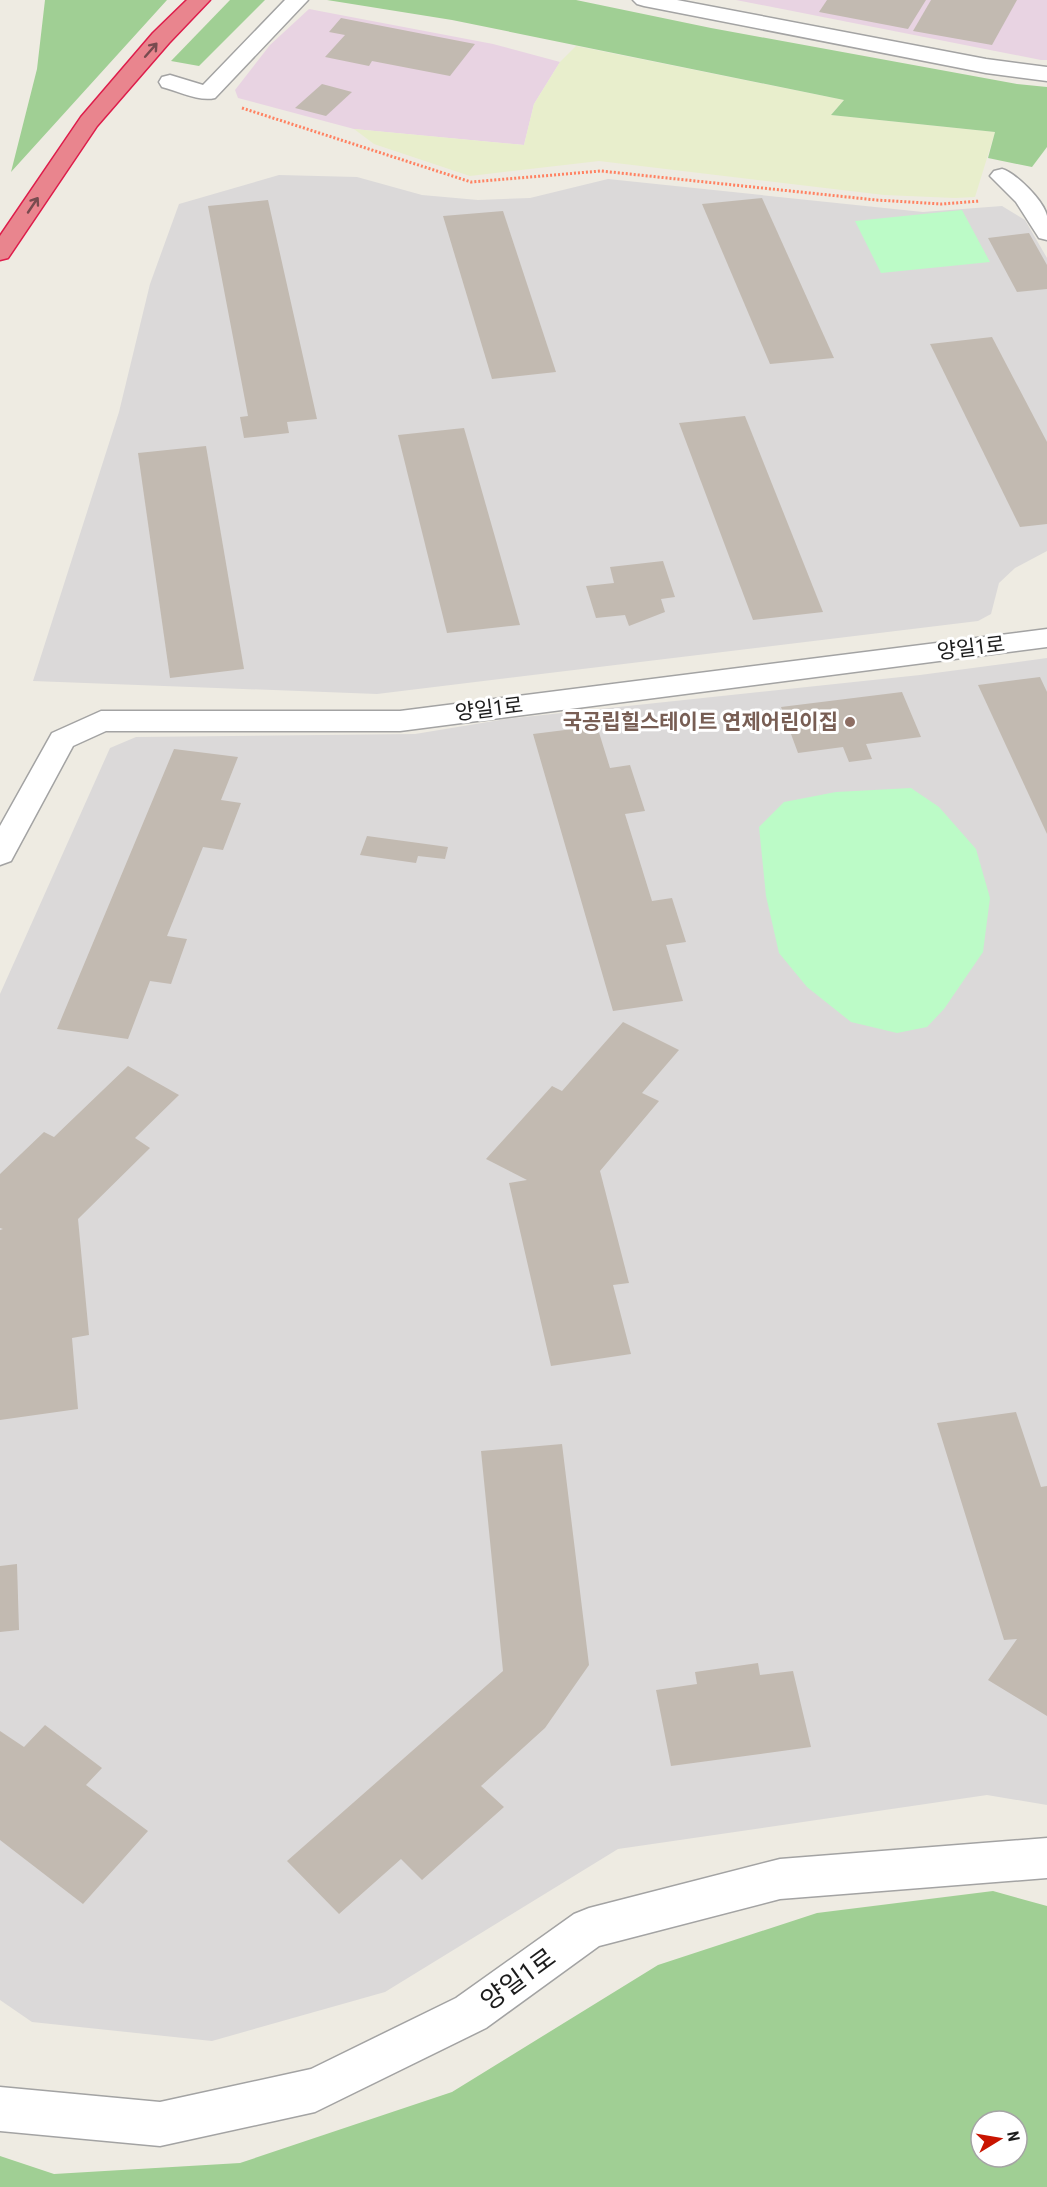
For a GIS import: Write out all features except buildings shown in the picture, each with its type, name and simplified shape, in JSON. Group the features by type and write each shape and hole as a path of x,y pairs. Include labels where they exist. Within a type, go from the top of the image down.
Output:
{"highway":[{"path":"0,253 89,122 161,38 199,0"}],"street":[{"path":"170,82 207,93 297,0"},
{"path":"644,0 986,66 1047,74"},
{"path":"1002,176 1025,198 1047,233"},
{"name":"양일1로","path":"0,854 62,740 101,720 400,721 1047,638"},
{"name":"양일1로","path":"0,2109 160,2124 315,2090 471,2013 589,1928 780,1879 1047,1858"}],"path":[{"path":"207,93 234,105 471,182 601,171 876,200 942,204 1025,198"}],"shaded area":[{"path":"736,0 1047,0 1047,60 1041,60"},
{"path":"309,9 493,44 560,62 534,104 524,145 354,129 238,98 235,90 270,45"},
{"path":"279,175 357,177 422,195 478,200 530,198 608,179 923,212 1002,206 1025,220 1047,258 1047,551 1015,568 999,583 991,614 978,621 377,694 33,681 119,412 150,284 179,204"},
{"path":"1047,658 1047,1805 987,1795 618,1849 385,1992 212,2041 32,2022 0,2000 0,994 110,748 136,737 415,734 506,719 920,675"}],"green space":[{"path":"45,0 167,0 11,172 37,69"},
{"path":"230,0 265,0 199,66 171,61"},
{"path":"327,0 576,0 711,28 1017,84 1047,87 1047,147 1032,167 988,158 995,132 831,115 844,100 452,20"},
{"path":"576,46 844,100 831,115 995,132 975,197 955,198 884,195 599,161 470,176 374,144 354,129 524,145 534,104 560,62"},
{"path":"962,210 990,262 881,273 855,221"},
{"path":"911,788 939,807 976,849 990,898 983,952 944,1009 927,1027 897,1033 851,1022 807,987 779,953 766,896 759,827 784,802 836,792"},
{"path":"993,1891 1047,1906 1047,2187 0,2187 0,2156 54,2174 240,2163 452,2092 658,1965 817,1913"}],"place":[{"name":"국공립힐스테이트 연제어린이집","path":"850,722"}]}
